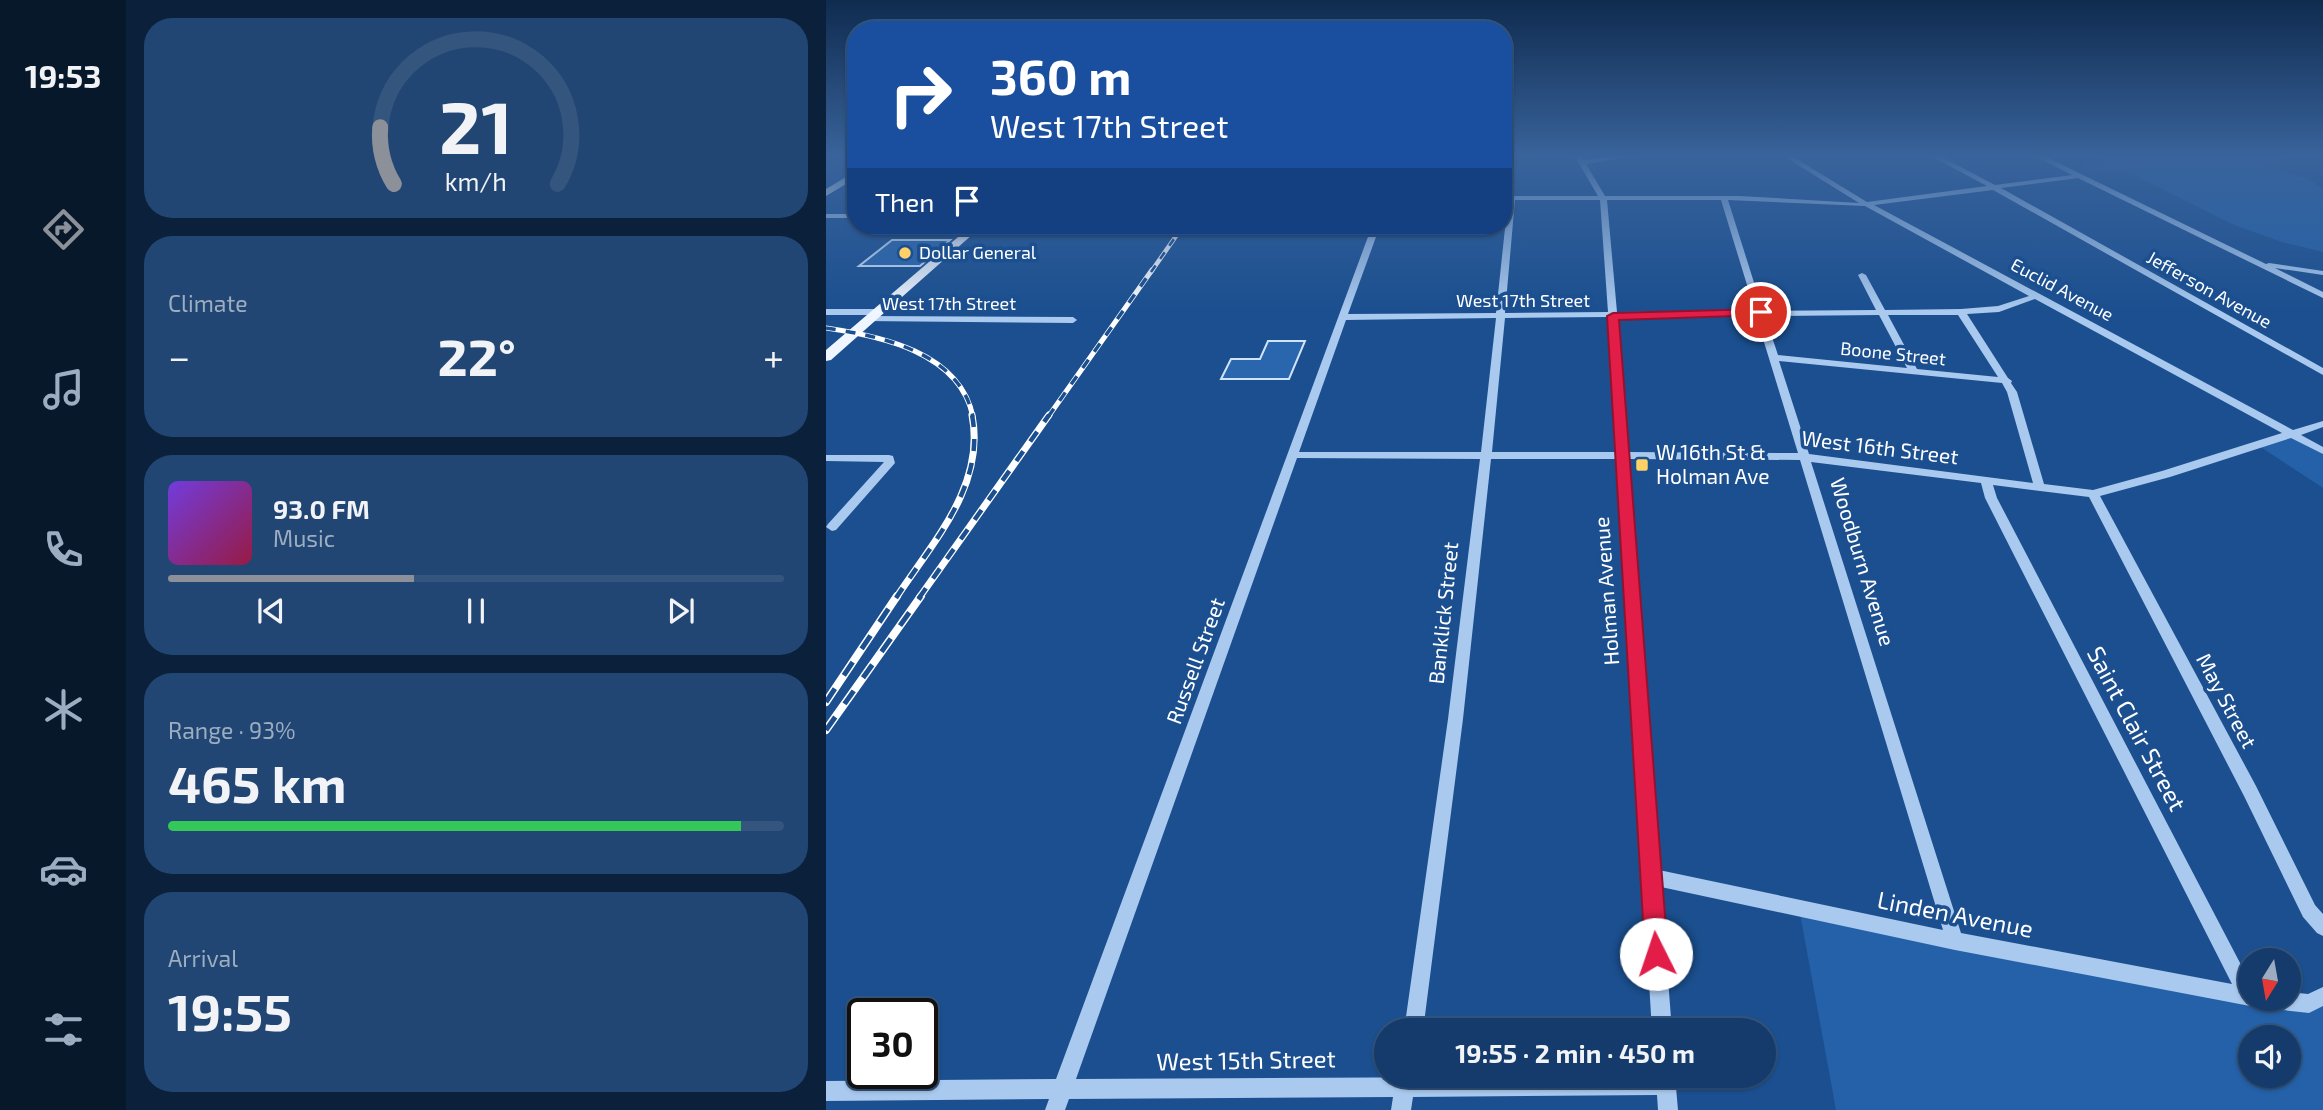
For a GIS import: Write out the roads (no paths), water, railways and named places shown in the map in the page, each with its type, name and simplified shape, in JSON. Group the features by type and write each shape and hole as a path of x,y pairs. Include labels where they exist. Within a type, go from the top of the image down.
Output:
{"main road":[{"path":"826,357 966,235"}],"street":[{"name":"Holman Avenue","path":"1604,207 1661,1018"},
{"name":"Woodburn Avenue","path":"1727,207 1955,941"},
{"name":"Euclid Avenue","path":"1871,207 2323,451"},
{"name":"Jefferson Avenue","path":"2027,207 2323,372"},
{"path":"2143,207 2323,295"},
{"path":"826,216 847,216"},
{"name":"Russell Street","path":"1055,1110 1373,235"},
{"name":"Banklick Street","path":"1415,1018 1438,865 1470,615 1501,317 1506,235"},
{"path":"2262,265 2323,273"},
{"path":"1863,275 1913,371"},
{"name":"West 17th Street","path":"1343,317 1961,312 1999,309 2036,296"},
{"name":"West 17th Street","path":"826,312 1073,320"},
{"path":"1961,312 2007,381 2040,488"},
{"name":"Boone Street","path":"1776,358 2007,381"},
{"name":"West 16th Street","path":"1294,455 1807,458 2093,494 2166,474 2323,424"},
{"path":"826,458 889,458 890,463 832,527"},
{"name":"Saint Clair Street","path":"1986,481 1997,510 2238,968"},
{"name":"May Street","path":"2093,494 2309,911 2323,927"},
{"name":"Linden Avenue","path":"1651,877 1955,941 2238,995"},
{"name":"Linden Avenue","path":"2301,1003 2309,1004 2323,996"},
{"name":"West 15th Street","path":"826,1091 1062,1090 1374,1082"},
{"path":"1401,1110 1404,1088"},
{"path":"1667,1088 1668,1110"}],"railway":[{"path":"1151,272 1177,235"},
{"path":"1048,417 1152,270"},
{"path":"826,328 893,343 935,362 952,377 965,395 973,417"},
{"path":"896,598 940,535 964,490 974,441 972,415"},
{"path":"919,598 1049,415"},
{"path":"826,702 897,596"},
{"path":"826,730 921,596"}],"place":[{"name":"Dollar General","path":"905,253"},
{"name":"W 16th St & Holman Ave","path":"1642,465"}]}
